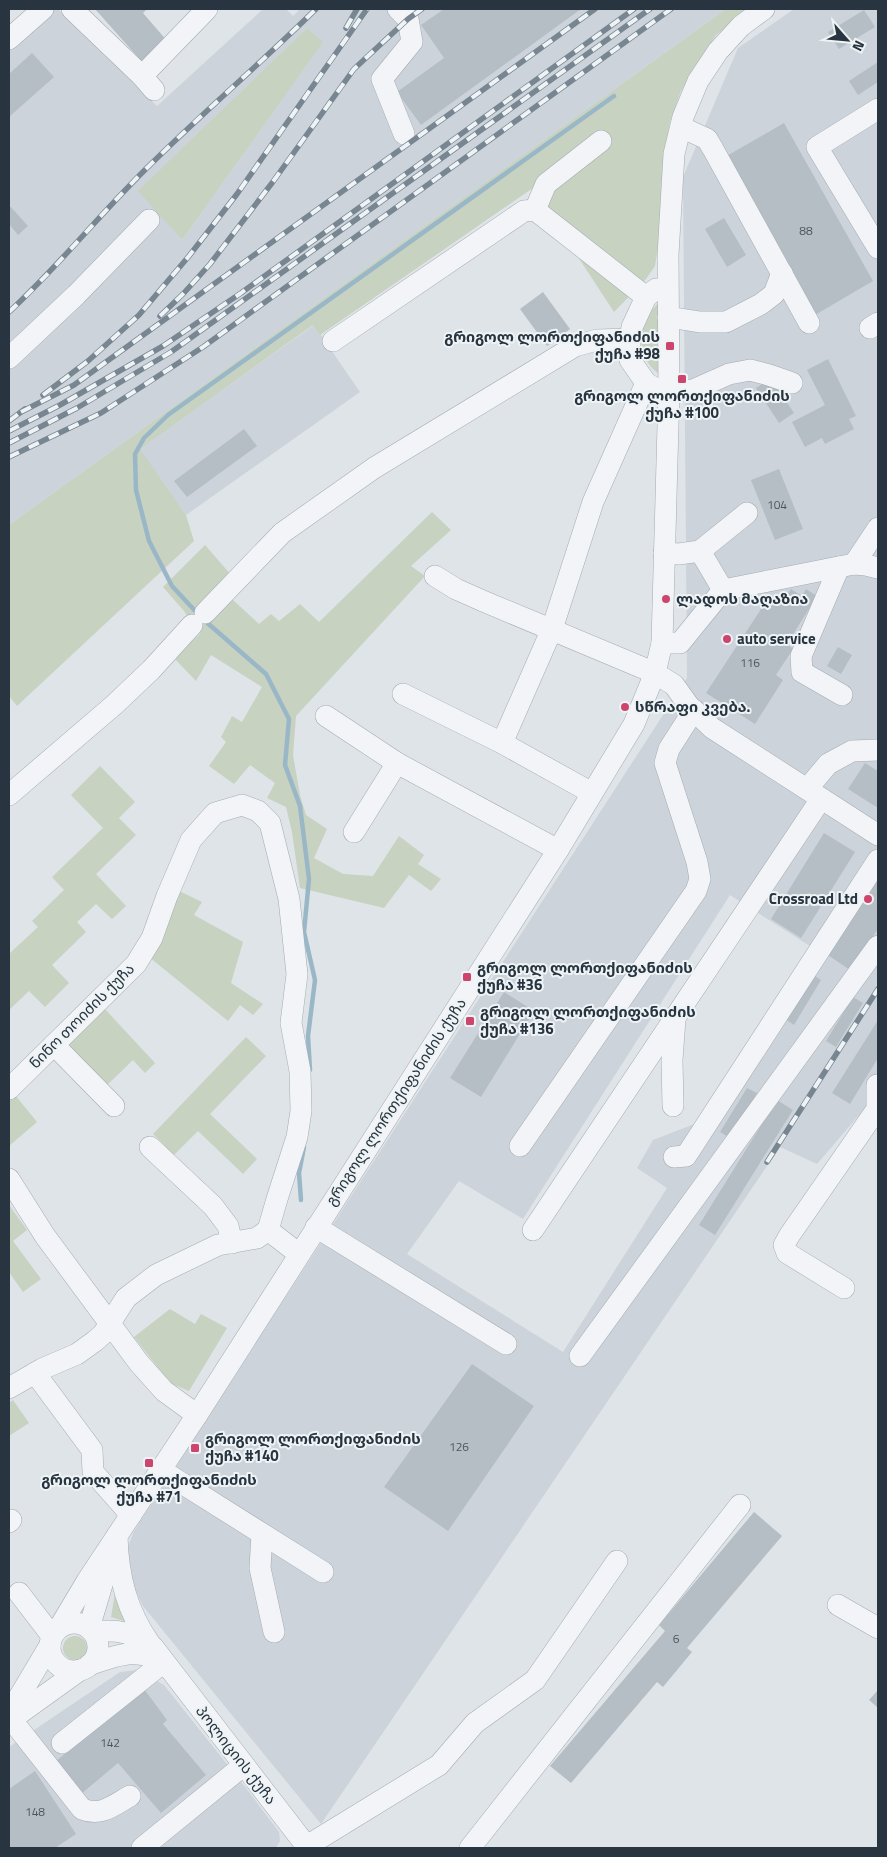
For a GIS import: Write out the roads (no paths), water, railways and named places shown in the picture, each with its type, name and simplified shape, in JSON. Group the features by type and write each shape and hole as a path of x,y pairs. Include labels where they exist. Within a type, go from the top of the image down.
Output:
{"street":[{"path":"9,39 43,9"},
{"path":"72,9 148,83 207,9"},
{"path":"398,9 408,19 412,42 382,79 404,134"},
{"name":"გრიგოლ ლორთქიფანიძის ქუჩა","path":"10,1718 54,1636 558,850 634,724 655,673 662,643 669,389 668,280 670,200 674,154 683,117 698,81 718,51 741,26 764,9"},
{"path":"878,109 816,147 878,248"},
{"path":"681,126 707,139 809,323"},
{"path":"535,210 546,184 601,141"},
{"path":"333,341 524,211 535,210 646,297"},
{"path":"9,358 149,220"},
{"path":"668,317 700,322 726,322 760,304 774,294 782,273"},
{"path":"668,280 646,297 632,327 630,360 646,382 655,388 693,390 729,374 750,370 792,383"},
{"path":"9,795 114,705 151,670 282,533 374,468 575,346 597,340 630,339"},
{"path":"502,743 552,628 593,502 646,382"},
{"path":"664,553 679,554 700,551 747,513"},
{"path":"842,695 802,672 801,656 863,565 878,528"},
{"path":"700,551 723,590"},
{"path":"662,643 680,644 723,590 863,565"},
{"path":"434,576 456,589 483,601 552,628 655,673 674,685 694,710 712,728 878,835"},
{"path":"404,694 502,743 592,793"},
{"path":"520,1146 696,891 700,879 697,862 665,763 669,749 694,710"},
{"path":"326,716 397,763 558,850"},
{"path":"533,1230 676,1017 814,794 828,764 852,750 878,750"},
{"path":"354,832 397,763"},
{"name":"ნინო თოიძის ქუჩა","path":"9,1089 136,964 152,938 167,896 191,840 215,813 242,805 258,811 270,823 289,899 297,974 291,1023 300,1071 301,1111 297,1137 268,1230"},
{"path":"714,1173 680,1157 878,860"},
{"path":"580,1356 878,946"},
{"path":"673,1106 672,1060 676,1017"},
{"path":"54,1044 114,1106"},
{"path":"866,1103 878,1084"},
{"path":"844,1288 787,1253 784,1245 876,1109 878,1084"},
{"path":"150,1147 213,1206 228,1226 232,1243"},
{"path":"9,1179 45,1236 139,1363 164,1391 197,1415"},
{"path":"316,1227 506,1344"},
{"path":"9,1388 35,1372 77,1354 95,1341 110,1324 126,1298 156,1275 218,1246 257,1238 268,1230 298,1254"},
{"path":"35,1372 92,1450 93,1472 131,1515"},
{"path":"160,1470 323,1572"},
{"path":"470,1848 740,1505"},
{"path":"262,1534 260,1568 274,1632"},
{"path":"117,1536 120,1576 128,1607 139,1628 158,1654"},
{"name":"გრიგოლ ლორთქიფანიძის ქუჩა","path":"91,1630 117,1536"},
{"path":"303,1846 439,1765 475,1723 535,1680 617,1561"},
{"path":"19,1593 54,1636 53,1660 65,1669 85,1667 118,1656 134,1653 158,1654"},
{"path":"838,1605 878,1628"},
{"path":"54,1636 66,1624 74,1622 82,1624 91,1630 97,1640 98,1649 95,1658 85,1667 10,1718 82,1809 91,1813 102,1812 130,1796"},
{"name":"პოლიციის ქუჩა","path":"91,1630 125,1632 140,1638 158,1654 244,1765 303,1846"},
{"path":"62,1743 158,1654"},
{"path":"142,1848 244,1765"}],"waterway":[{"path":"198,614 172,586 149,541 136,490 135,454 144,438 168,415 614,96"},
{"path":"204,620 266,674 289,719 285,765 300,806 309,879 304,932 315,980 308,1036 310,1070"},
{"path":"301,1200 299,1173 304,1147"}],"railway":[{"path":"9,312 153,162 316,9"},
{"path":"346,28 357,9"},
{"path":"43,395 88,361 139,315 189,256 237,194 367,9"},
{"path":"160,316 210,264 272,183 354,69 408,19 422,9"},
{"path":"21,412 74,385 595,9"},
{"path":"9,431 60,405 163,346 241,293 634,9"},
{"path":"9,443 77,408 171,352 650,9"},
{"path":"9,457 101,413 203,347 671,9"},
{"path":"9,421 25,409"},
{"path":"767,1162 878,989"}],"place":[{"name":"გრიგოლ ლორთქიფანიძის ქუჩა #98","path":"670,346"},
{"name":"გრიგოლ ლორთქიფანიძის ქუჩა #100","path":"682,379"},
{"name":"ლადოს მაღაზია","path":"666,599"},
{"name":"auto service","path":"727,639"},
{"name":"სწრაფი კვება.","path":"625,707"},
{"name":"Crossroad Ltd","path":"868,899"},
{"name":"გრიგოლ ლორთქიფანიძის ქუჩა #36","path":"467,977"},
{"name":"გრიგოლ ლორთქიფანიძის ქუჩა #136","path":"470,1021"},
{"name":"გრიგოლ ლორთქიფანიძის ქუჩა #140","path":"195,1448"},
{"name":"გრიგოლ ლორთქიფანიძის ქუჩა #71","path":"149,1463"}]}
